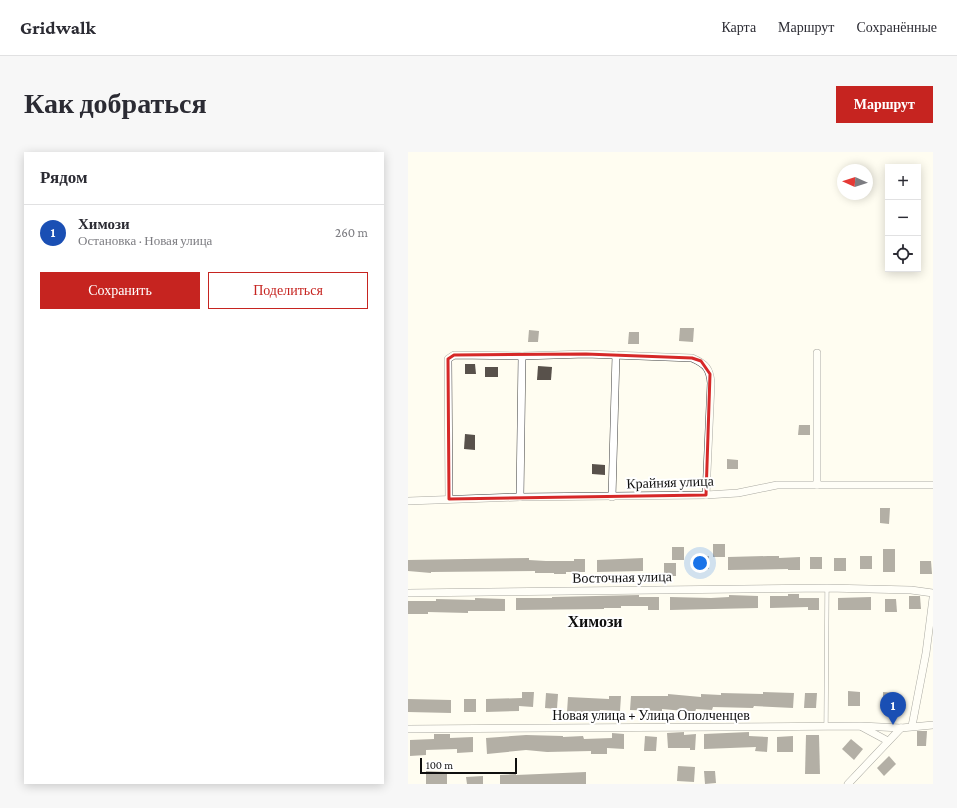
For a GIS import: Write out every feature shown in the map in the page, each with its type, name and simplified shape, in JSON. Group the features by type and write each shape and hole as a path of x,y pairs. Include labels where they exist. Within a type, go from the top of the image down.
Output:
{"street":[{"path":"816,353 817,485"},
{"path":"449,499 448,359 454,355 522,356 586,354 692,358 700,362 706,366 710,374 711,383 706,495"},
{"path":"612,497 616,355"},
{"path":"520,497 522,356"},
{"name":"Крайняя улица","path":"408,501 520,497 706,495 738,493 777,486 933,485"},
{"name":"Восточная улица","path":"408,593 827,588 911,590 933,593"},
{"path":"912,726 926,653 933,598"},
{"name":"Новая улица + Улица Ополченцев","path":"408,729 860,726 901,728 933,725"},
{"path":"860,726 888,741"},
{"path":"848,784 901,728"}],"lane":[{"path":"826,727 827,588"}],"highlighted area":[{"path":"586,354 692,358 701,361 710,374 706,495 449,499 448,359 454,355"}],"building":[{"path":"680,328 694,328 693,342 679,341"},
{"path":"529,330 539,331 538,342 528,342"},
{"path":"629,332 639,332 639,344 628,344"},
{"path":"465,364 475,364 476,374 465,374"},
{"path":"538,366 552,367 551,380 537,380"},
{"path":"485,367 498,367 498,377 485,377"},
{"path":"799,425 810,425 810,435 798,435"},
{"path":"465,434 475,435 475,450 464,449"},
{"path":"727,459 738,460 738,469 727,469"},
{"path":"592,464 605,465 605,475 592,474"},
{"path":"880,508 890,508 889,524 880,523"},
{"path":"713,544 725,544 725,557 713,557"},
{"path":"672,547 684,547 684,560 672,560"},
{"path":"883,549 895,549 895,572 883,572"},
{"path":"697,556 709,556 709,569 697,569"},
{"path":"779,556 779,558 800,557 800,570 728,570 728,557"},
{"path":"860,556 872,556 872,569 860,569"},
{"path":"810,557 822,557 822,569 810,569"},
{"path":"529,558 529,560 546,561 574,561 574,559 585,559 585,572 566,572 566,574 554,574 535,573 535,571 431,573 408,571 408,560"},
{"path":"643,558 643,571 597,572 597,560"},
{"path":"834,558 846,558 846,571 834,571"},
{"path":"920,561 931,561 932,574 920,574"},
{"path":"664,563 676,563 676,576 664,576"},
{"path":"788,594 799,594 799,598 819,598 819,610 808,610 808,607 770,608 770,596 788,596"},
{"path":"639,595 639,597 659,597 659,610 648,610 648,606 621,606 621,608 604,609 516,610 516,598"},
{"path":"729,595 758,596 758,608 670,610 670,597 711,598 729,597"},
{"path":"909,596 920,596 921,609 909,609"},
{"path":"871,597 871,610 838,610 838,598"},
{"path":"475,598 505,599 505,611 468,611 468,613 428,612 428,614 408,614 408,601 436,601 436,599 475,600"},
{"path":"885,599 896,599 897,612 885,612"},
{"path":"848,691 860,692 860,706 848,706"},
{"path":"522,692 534,692 533,707 519,706 519,711 486,712 486,699 522,698"},
{"path":"763,692 794,693 793,708 754,706 753,708 713,707 712,710 696,709 695,712 662,709 662,711 630,710 631,696 668,696 668,694 701,697 701,694 763,694"},
{"path":"883,692 895,693 895,707 883,707"},
{"path":"546,693 558,694 557,709 545,708"},
{"path":"805,693 817,693 816,708 804,708"},
{"path":"609,696 621,696 620,711 600,710 599,714 567,712 568,697 609,699"},
{"path":"408,699 451,700 451,713 408,712"},
{"path":"464,699 476,699 476,712 464,712"},
{"path":"917,731 927,731 926,746 917,746"},
{"path":"684,732 684,735 696,734 695,750 690,750 690,748 668,748 667,733"},
{"path":"749,732 749,736 768,737 767,752 755,751 756,747 704,749 704,734"},
{"path":"612,733 624,734 624,749 607,748 607,754 591,754 591,751 547,752 526,750 487,754 486,738 526,735 563,737 583,736 584,739 612,738"},
{"path":"434,734 450,734 450,738 473,737 473,752 457,753 457,749 426,750 426,755 410,756 410,740 434,739"},
{"path":"806,735 819,735 820,774 805,774"},
{"path":"645,736 657,737 656,751 644,751"},
{"path":"793,736 793,752 777,752 777,737"},
{"path":"851,739 863,749 854,760 842,749"},
{"path":"889,756 896,764 884,776 877,768"},
{"path":"678,766 695,767 694,782 677,781"},
{"path":"426,771 447,772 447,784 426,784"},
{"path":"704,771 715,771 716,783 705,784"},
{"path":"586,772 586,784 500,784 500,775"},
{"path":"483,776 483,784 467,784 466,777"}],"place":[{"name":"Химози","path":"893,725"}],"district":[{"name":"Химози","path":"595,621"}]}
